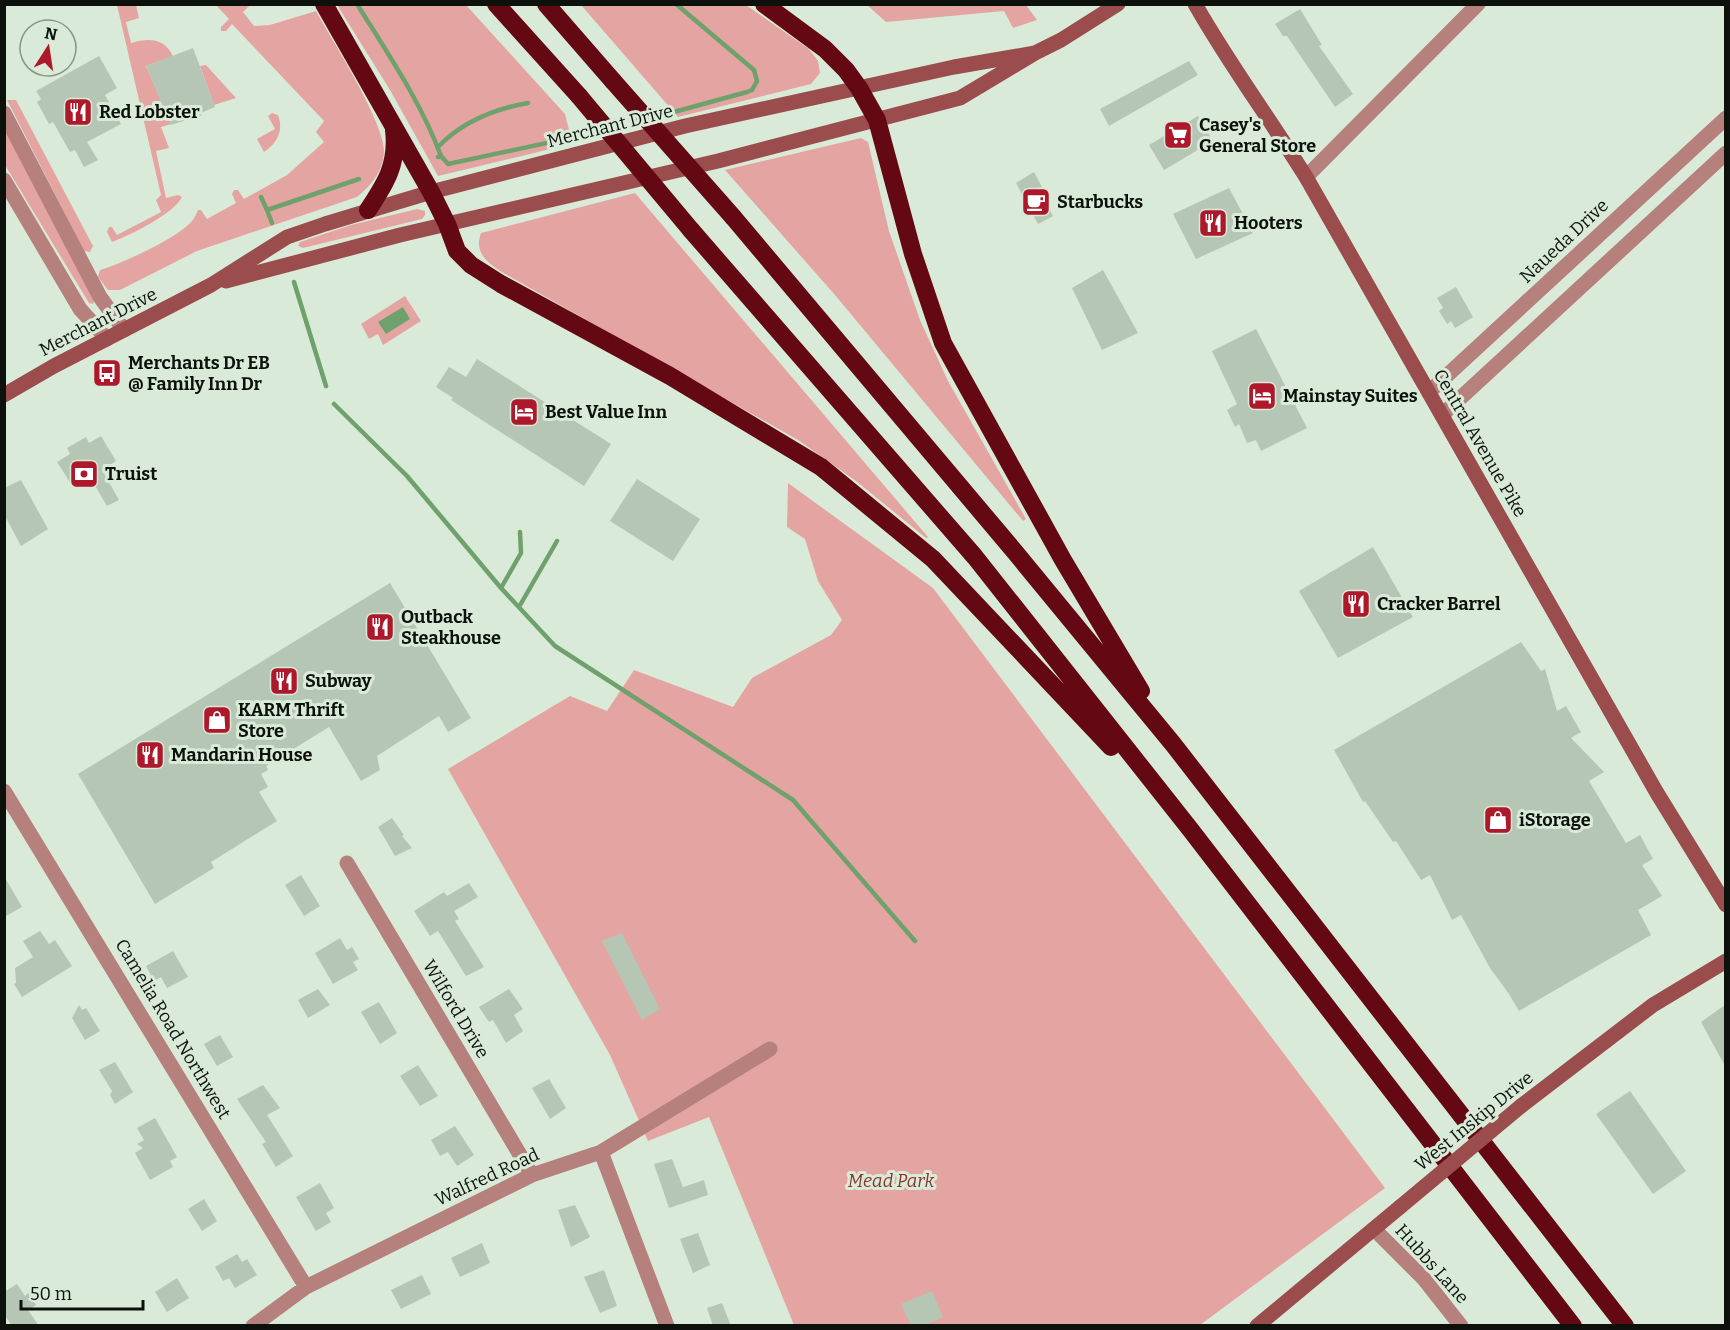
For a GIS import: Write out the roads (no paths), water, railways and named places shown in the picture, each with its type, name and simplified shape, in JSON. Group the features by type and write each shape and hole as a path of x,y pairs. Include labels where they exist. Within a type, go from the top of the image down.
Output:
{"highway":[{"path":"324,4 432,192 457,251 471,265 501,284 670,376 830,474 933,559 1190,829"},
{"path":"496,4 579,96 975,557 1190,829 1572,1326"},
{"path":"546,4 733,217 1016,552 1173,744 1625,1326"},
{"path":"764,4 825,49 846,70 877,120 913,254 943,343 1063,560 1173,744"},
{"path":"368,210 390,174 395,158 393,126"}],"main road":[{"name":"Merchant Drive","path":"211,285 447,224 626,184 960,98 1118,4"},
{"name":"Central Avenue Pike","path":"1195,4 1257,104 1273,123 1306,177 1657,793 1725,905"},
{"name":"Merchant Drive","path":"4,395 211,285 286,237 432,192 674,129 954,66 1035,53"},
{"name":"West Inskip Drive","path":"1257,1326 1521,1106 1653,1005 1725,961"}],"street":[{"path":"1306,177 1478,4"},
{"path":"4,113 100,297 124,330"},
{"name":"Naueda Drive","path":"1429,392 1723,126"},
{"path":"1442,415 1462,395 1484,379 1725,153"},
{"path":"4,180 80,309 106,339"},
{"name":"Camelia Road Northwest","path":"4,791 306,1287"},
{"name":"Wilford Drive","path":"346,863 532,1175"},
{"name":"Walfred Road","path":"253,1326 306,1287 532,1175 601,1152 770,1049"},
{"path":"601,1152 667,1326"},
{"name":"Hubbs Lane","path":"1374,1229 1424,1279 1461,1326"}],"waterway":[{"path":"357,4 414,97 441,156 438,157 441,156 448,164 584,135"},
{"path":"674,112 747,92 752,90 757,81 754,70 676,4"},
{"path":"438,147 457,130 479,118 528,103"},
{"path":"272,223 267,210 359,179"},
{"path":"261,197 267,210"},
{"path":"294,282 326,386"},
{"path":"334,404 407,476 501,588 555,646 793,800 915,941"},
{"path":"501,588 521,553 520,532"},
{"path":"519,607 557,541"}],"place":[{"name":"Red Lobster","path":"78,112"},
{"name":"Casey's General Store","path":"1178,135"},
{"name":"Starbucks","path":"1036,202"},
{"name":"Hooters","path":"1213,223"},
{"name":"Merchants Dr EB @ Family Inn Dr","path":"107,373"},
{"name":"Mainstay Suites","path":"1262,396"},
{"name":"Best Value Inn","path":"524,412"},
{"name":"Truist","path":"84,474"},
{"name":"Cracker Barrel","path":"1356,604"},
{"name":"Outback Steakhouse","path":"380,627"},
{"name":"Subway","path":"284,681"},
{"name":"KARM Thrift Store","path":"217,720"},
{"name":"Mandarin House","path":"150,755"},
{"name":"iStorage","path":"1498,820"}],"park label":[{"name":"Mead Park","path":"891,1181"}]}
